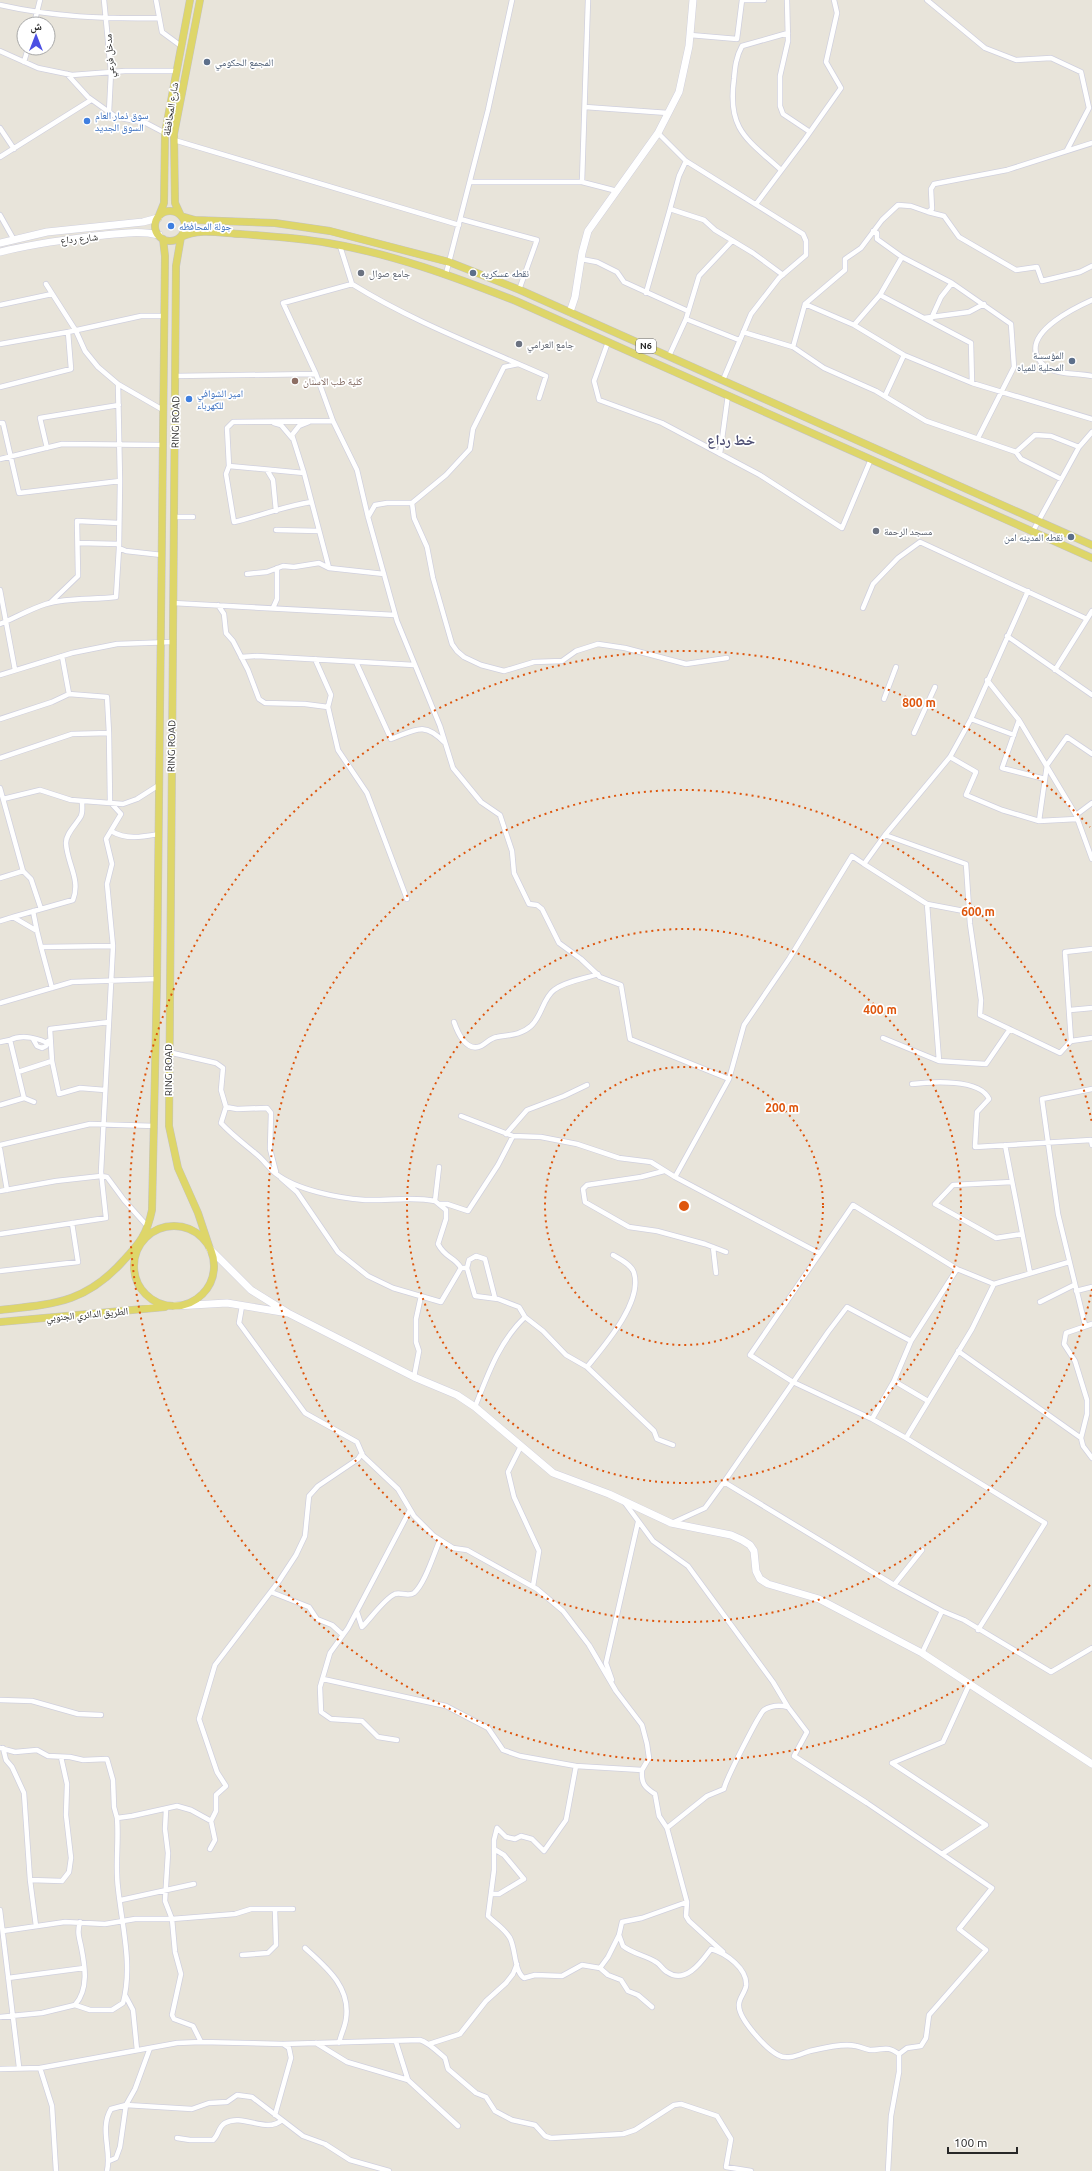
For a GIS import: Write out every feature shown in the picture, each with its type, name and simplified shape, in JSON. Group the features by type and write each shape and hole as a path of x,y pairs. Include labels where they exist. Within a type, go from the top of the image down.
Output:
{"main road":[{"name":"شارع المحافظة","path":"158,218 164,203 165,133 190,0"},
{"name":"شارع المحافظة","path":"181,216 175,203 174,140 180,100 200,0"},
{"path":"171,98 180,100"},
{"path":"169,211 181,216 185,228 181,237 172,241 161,237 155,227 158,218 169,211"},
{"name":"N6","path":"181,216 195,220 275,224 330,231 450,262 570,312 1092,545"},
{"path":"243,222 244,234"},
{"name":"N6","path":"181,237 195,231 274,236 340,246 391,258 446,274 516,301 1089,556"},
{"name":"RING ROAD","path":"142,1240 148,1227 153,1201 159,834 165,247 161,237"},
{"name":"RING ROAD","path":"181,237 176,266 168,1052 169,1126 172,1149 178,1168 198,1213 210,1249"},
{"path":"516,301 520,290"},
{"path":"827,440 834,430"},
{"path":"886,466 893,456"},
{"path":"162,520 174,519"},
{"path":"1089,556 1092,545"},
{"path":"179,1226 192,1230 202,1238 210,1249 214,1261 213,1275 208,1287 200,1297 188,1304 175,1306 162,1305 150,1299 141,1290 135,1278 134,1258 142,1240 153,1232 165,1227 179,1226"},
{"name":"الطريق الدائري الجنوبي","path":"0,1310 55,1303 80,1296 98,1286 118,1268 142,1240"},
{"name":"الطريق الدائري الجنوبي","path":"0,1322 175,1306"}],"street":[{"path":"35,16 40,0"},
{"name":"مدخل فرعي","path":"104,0 111,72 109,112"},
{"path":"156,0 162,32 181,46"},
{"path":"446,274 470,182 512,0"},
{"path":"582,182 588,0"},
{"path":"570,312 575,297 581,259 588,231 658,133 679,92 690,35 693,0"},
{"path":"690,35 737,39 742,0 764,0"},
{"path":"787,0 788,33 780,76 780,106 783,114 810,132"},
{"path":"756,204 810,132 840,88 826,62 837,13 834,0"},
{"path":"927,0 985,48 1016,60 1051,58 1081,72 1089,108 1066,150"},
{"path":"0,5 36,13 106,19 159,18"},
{"path":"781,170 750,144 742,134 732,112 732,92 736,62 742,46 788,33"},
{"path":"0,51 38,68 67,74 176,71"},
{"path":"24,62 26,56"},
{"path":"67,74 91,100 116,117 146,123 165,133"},
{"path":"0,157 91,100"},
{"path":"585,107 668,113"},
{"path":"0,128 14,149"},
{"path":"658,133 686,161 803,234 806,240 806,255 783,275 751,314 723,380"},
{"path":"174,140 459,225"},
{"path":"928,212 932,209 932,190 934,184 1007,170 1092,143"},
{"path":"646,293 679,176 686,161"},
{"path":"470,182 582,182 617,191"},
{"path":"793,347 805,304 845,270 845,259 861,248 882,220 898,205 912,206 944,216 959,237 1016,270 1037,267 1042,281 1080,272 1092,266"},
{"path":"670,209 704,220 732,241 753,253 783,275"},
{"path":"0,215 14,240"},
{"name":"شارع رداع","path":"0,243 47,232 143,222 158,218"},
{"path":"460,219 537,240 520,290"},
{"path":"873,231 877,233 877,239 902,257 919,264 952,284 984,304 1011,324 1014,367 978,438"},
{"name":"شارع رداع","path":"0,252 50,241 118,234 148,233 161,237"},
{"path":"668,356 686,319 699,276 732,241"},
{"path":"340,246 352,284 376,299 417,319 546,376 539,398"},
{"path":"854,325 880,295 902,257"},
{"path":"581,259 598,262 618,272 624,282 688,311"},
{"path":"46,284 76,331 85,351 98,367 118,384 163,410"},
{"path":"352,284 283,303 316,374 333,420 357,470 368,517 395,615 445,743 453,768 481,802 500,815 512,851 514,873 529,904 537,905 542,909 559,943 598,974 621,984 630,1039 729,1079"},
{"path":"931,319 941,297 952,284"},
{"path":"0,305 52,294"},
{"path":"880,295 923,318 931,319 969,312 984,304"},
{"path":"1092,300 1061,318 1041,333 1037,338 1035,351 1040,362 1051,370 1092,376"},
{"path":"805,304 854,325 904,355 972,383 1000,393 1092,419"},
{"path":"0,344 76,331 141,316 164,316"},
{"path":"686,319 740,340"},
{"path":"931,319 971,343 972,383"},
{"path":"0,387 71,369 68,332"},
{"path":"743,332 793,347 824,368 885,396 926,421 1016,452 1020,459 1061,479"},
{"path":"608,342 594,381 598,400 662,423 760,475 842,528 871,459"},
{"path":"885,396 904,355"},
{"path":"368,517 375,505 387,503 412,503 446,475 470,449 473,429 504,367 518,364"},
{"path":"175,376 316,374"},
{"path":"0,624 50,604 72,599 116,597 119,546 120,481 118,384"},
{"path":"720,454 728,395"},
{"path":"47,448 40,418 118,405"},
{"path":"312,502 287,506 234,522 226,474 229,466 227,428 233,422 333,420"},
{"path":"293,440 292,435 299,426 314,421"},
{"path":"270,422 281,425 289,433 293,440 304,473 329,568"},
{"path":"0,423 3,423 20,493 120,481"},
{"path":"1033,531 1079,447 1092,432"},
{"path":"1016,452 1035,435 1051,436 1079,447"},
{"path":"0,459 62,444 163,445"},
{"path":"229,466 304,473"},
{"path":"267,470 273,480 276,510"},
{"path":"412,503 414,518 427,547 433,578 452,644 457,651 475,662 504,671 534,662 562,661 576,652 598,644 625,648 686,664 727,658"},
{"path":"174,519 193,517"},
{"path":"50,604 78,576 77,521 119,523"},
{"path":"276,530 320,531"},
{"path":"863,608 873,584 898,558 920,542 1087,619"},
{"path":"78,543 119,546 126,551 162,555"},
{"path":"247,574 267,572 284,566 294,567 319,563 329,568 384,574"},
{"path":"273,608 277,599 278,568"},
{"path":"0,590 15,670"},
{"path":"864,864 885,835 950,757 970,719 1028,591"},
{"path":"173,603 395,615"},
{"path":"218,605 224,614 226,633 233,641 259,699 265,703 305,704 328,707"},
{"path":"1055,670 1092,611"},
{"path":"1007,636 1055,670 1091,692"},
{"path":"0,675 62,656 117,644 172,642"},
{"path":"62,656 70,694"},
{"path":"241,657 315,659 414,665"},
{"path":"315,659 331,695 328,707 338,750 367,793 407,899"},
{"path":"356,662 391,739 419,729 427,729 434,731 445,743"},
{"path":"884,699 896,667"},
{"path":"988,680 1019,720 1076,817 1092,859"},
{"path":"914,734 935,687"},
{"path":"0,719 52,702 70,694 107,697 110,802 121,814 106,839 112,864 107,884 113,946 101,1176 106,1218 0,1234"},
{"path":"970,719 1014,735"},
{"path":"1019,720 1002,768 1045,779"},
{"path":"0,758 72,734 109,733"},
{"path":"1039,821 1046,766 1067,737 1092,754"},
{"path":"950,757 976,772 966,795 1002,810 1039,821 1076,817 1092,803"},
{"path":"3,800 40,790 71,800 122,804 137,799 159,785"},
{"path":"0,788 23,871 31,879 41,909"},
{"path":"0,915 1,921 73,900 76,894 76,878 66,842 69,833 81,815 82,801"},
{"path":"111,830 119,836 135,838 159,834"},
{"path":"885,835 966,864 969,912 980,1000 980,1015 1060,1053 1071,1041 1092,1038"},
{"path":"675,1177 729,1079 744,1025 789,959 852,856 927,904 969,912"},
{"path":"0,878 23,871"},
{"path":"927,904 939,1061"},
{"path":"33,911 52,988"},
{"path":"13,917 37,931"},
{"path":"41,947 113,946"},
{"path":"1071,1041 1065,952 1092,949"},
{"path":"454,1022 459,1036 466,1042 476,1047 481,1046 492,1038 524,1031 539,1017 553,990 563,985 598,974"},
{"path":"0,1003 72,982 111,982 157,979"},
{"path":"1070,1010 1092,1008"},
{"path":"105,1090 80,1088 59,1094 49,1044 50,1029 109,1022"},
{"path":"883,1038 939,1061 986,1064 1010,1029"},
{"path":"0,1042 16,1037 41,1039 49,1044"},
{"path":"10,1040 24,1098"},
{"path":"168,1052 216,1063 223,1068 221,1090 226,1107 221,1123 231,1134 257,1154 297,1192 338,1252 368,1276 393,1288 440,1302 461,1268"},
{"path":"18,1072 52,1062"},
{"path":"912,1084 948,1081 978,1089 986,1094 989,1099 977,1112 975,1147 1091,1140 1092,1145"},
{"path":"506,1134 527,1110 564,1096 587,1085"},
{"path":"1085,1325 1074,1285 1058,1214 1042,1099 1092,1089"},
{"path":"0,1105 24,1098 34,1102"},
{"path":"226,1107 237,1109 268,1108 271,1113 272,1120 270,1149 276,1173 306,1189 364,1200 401,1200 420,1197 468,1210 498,1165 513,1136"},
{"path":"461,1116 513,1136 541,1137 577,1144 618,1158 651,1162 675,1177 819,1253"},
{"path":"0,1145 75,1127 104,1124 154,1126"},
{"path":"1005,1145 1030,1273"},
{"path":"0,1149 7,1190"},
{"path":"437,1202 439,1167"},
{"path":"664,1170 640,1177 587,1185 583,1189 585,1202 629,1227 657,1231 726,1252"},
{"path":"0,1191 56,1181 101,1176 108,1177 124,1200 148,1227"},
{"path":"1012,1182 953,1185 935,1204 996,1238 1022,1234"},
{"path":"437,1202 446,1210 446,1219 438,1244 443,1255 457,1262 461,1268"},
{"path":"978,1630 1045,1523 906,1438 872,1419 793,1382 750,1355 853,1205 958,1269 994,1284 1069,1262"},
{"path":"0,1271 78,1262 72,1223"},
{"path":"713,1247 716,1273"},
{"path":"210,1249 251,1290 288,1314 414,1377 457,1395 475,1407 553,1473 624,1501 671,1524 731,1535 742,1540 750,1545 754,1551 756,1571 760,1580 768,1584 819,1599 922,1653 1092,1764"},
{"path":"587,1367 612,1336 634,1295 636,1286 634,1272 625,1262 613,1255"},
{"path":"495,1298 485,1259 476,1256 469,1260 467,1268 475,1296 495,1298 519,1307 524,1317 543,1331 566,1355 587,1367 654,1431 657,1439 673,1445"},
{"path":"461,1268 467,1268"},
{"path":"872,1419 894,1381 911,1342 958,1269"},
{"path":"906,1438 958,1351 994,1284"},
{"path":"1040,1302 1074,1285"},
{"path":"1076,1291 1092,1287"},
{"path":"414,1377 419,1352 416,1342 416,1319 421,1296"},
{"path":"175,1306 227,1303 288,1314"},
{"path":"242,1306 239,1323 305,1413 357,1442 362,1453 398,1489 414,1516 440,1540 453,1548 467,1550 533,1586 564,1611 576,1626 616,1691 642,1725 649,1758 642,1770 641,1780 645,1788 655,1794 659,1816 667,1828 687,1902 686,1916 689,1921 739,1967 745,1979 745,1989 738,2004 739,2010 759,2039 776,2055 784,2058 811,2051 855,2046 865,2049 888,2048 899,2054"},
{"path":"671,1524 705,1508 847,1307 911,1342"},
{"path":"475,1407 493,1362 510,1331 524,1317"},
{"path":"1092,1324 1085,1325 1066,1333 1064,1344 1074,1361 1087,1400 1087,1414 1081,1438 1083,1446 1092,1458"},
{"path":"958,1351 1081,1438"},
{"path":"894,1381 928,1401"},
{"path":"521,1446 508,1472 514,1497 539,1551 533,1586"},
{"path":"210,1849 215,1840 211,1821 216,1811 216,1795 226,1786 217,1772 199,1719 199,1714 215,1665 271,1592 296,1555 305,1536 309,1496 318,1486 358,1459 362,1453"},
{"path":"724,1482 894,1585 942,1611 964,1620 978,1630 1051,1672 1092,1648"},
{"path":"624,1501 653,1541 688,1566 772,1682 788,1708 807,1732 794,1756 992,1888 959,1929 986,1950 929,2015 926,2038 921,2046 907,2048 899,2054"},
{"path":"397,1740 378,1737 362,1721 331,1719 321,1712 320,1687 330,1654 357,1612 410,1510"},
{"path":"616,1691 606,1663 638,1522"},
{"path":"357,1612 362,1627 379,1610 387,1598 397,1594 409,1594 414,1592 422,1580 440,1540"},
{"path":"894,1585 922,1550"},
{"path":"271,1592 309,1607 317,1619 332,1625 343,1635"},
{"path":"922,1653 942,1611"},
{"path":"323,1680 446,1706 488,1728 503,1750 520,1756 576,1766 642,1770"},
{"path":"942,1854 986,1826 892,1763 943,1742 969,1685"},
{"path":"0,1700 32,1701 78,1714 101,1715"},
{"path":"667,1828 707,1796 724,1789 725,1781 737,1763 759,1716 772,1706 788,1708"},
{"path":"0,2017 42,2013 75,2006 90,2010 112,2010 120,2006 125,1995 127,1969 123,1934 124,1921 120,1900 117,1859 117,1818 112,1780 107,1759 94,1761 70,1757 48,1756 37,1750 15,1752 2,1748"},
{"path":"2,1748 6,1760 12,1767 24,1793 30,1880 36,1926"},
{"path":"30,1880 62,1881 69,1872 70,1844 66,1815 68,1793 61,1757"},
{"path":"576,1766 566,1820 544,1851 532,1839 521,1836 515,1839 510,1838 498,1828 494,1840 492,1894 488,1916 502,1926 509,1937 514,1946 520,1974 526,1979 535,1975 562,1976 582,1965 600,1968 608,1975 621,1980 628,1991 638,1995 652,2007"},
{"path":"117,1818 166,1810 178,1806 211,1821"},
{"path":"166,1810 165,1829 168,1853 165,1890 166,1900 172,1919 175,1952 181,1974 172,2016 174,2019 193,2026 201,2042"},
{"path":"492,1894 499,1894 524,1879 504,1855 494,1849"},
{"path":"120,1900 194,1884"},
{"path":"600,1968 619,1935 622,1922 642,1918 687,1902"},
{"path":"2,1931 65,1922 104,1924 135,1919 172,1919 235,1914 251,1909 293,1909"},
{"path":"242,1955 268,1953 276,1945 275,1909"},
{"path":"0,1910 19,2067"},
{"path":"75,2006 84,1991 84,1968 78,1936 80,1922"},
{"path":"619,1935 623,1946 627,1950 657,1962 668,1973 673,1975 684,1974 696,1968 711,1949 724,1953"},
{"path":"305,1948 333,1974 344,1992 346,2018 339,2043"},
{"path":"429,2044 460,2034 486,2001 506,1983 513,1974 517,1964"},
{"path":"8,1978 84,1968"},
{"path":"125,1995 133,2010 137,2050"},
{"path":"0,2069 19,2067 40,2068 137,2050 201,2042 283,2044 396,2042 420,2040 429,2044 435,2052 444,2058 448,2069 476,2093 486,2097 495,2111 512,2120 534,2125 545,2136 558,2139 623,2134 635,2130 674,2105 681,2104 717,2116 731,2139 726,2167 751,2171"},
{"path":"396,2042 408,2080"},
{"path":"316,2043 347,2062 408,2080 458,2126"},
{"path":"276,2115 291,2058 289,2048 283,2044"},
{"path":"109,2161 116,2158 120,2147 126,2105 135,2089 150,2048"},
{"path":"888,2171 891,2116 899,2072 899,2054"},
{"path":"40,2068 52,2106 58,2170"},
{"path":"107,2171 109,2161 105,2132 110,2112 116,2107 126,2105 192,2109 209,2104 227,2102 237,2095 243,2094 252,2097 303,2136 325,2144 350,2160 389,2171"},
{"path":"177,2138 190,2140 213,2140 221,2125 238,2118 257,2123 274,2124 282,2120"}],"place":[{"name":"المجمع الحكومي","path":"207,62"},
{"name":"سوق ذمار العام السوق الجديد","path":"87,121"},
{"name":"جولة المحافظه","path":"171,226"},
{"name":"جامع صوال","path":"361,273"},
{"name":"نقطه عسكريه","path":"473,273"},
{"name":"جامع العرامي","path":"519,344"},
{"name":"المؤسسة المحلية للمياه","path":"1072,361"},
{"name":"كلية طب الاسنان","path":"295,381"},
{"name":"امير الشوافي للكهرباء","path":"189,399"},
{"name":"مسجد الرحمة","path":"876,531"},
{"name":"نقطه المدينه امن","path":"1071,537"}],"district":[{"name":"خط رداع","path":"731,440"}]}
